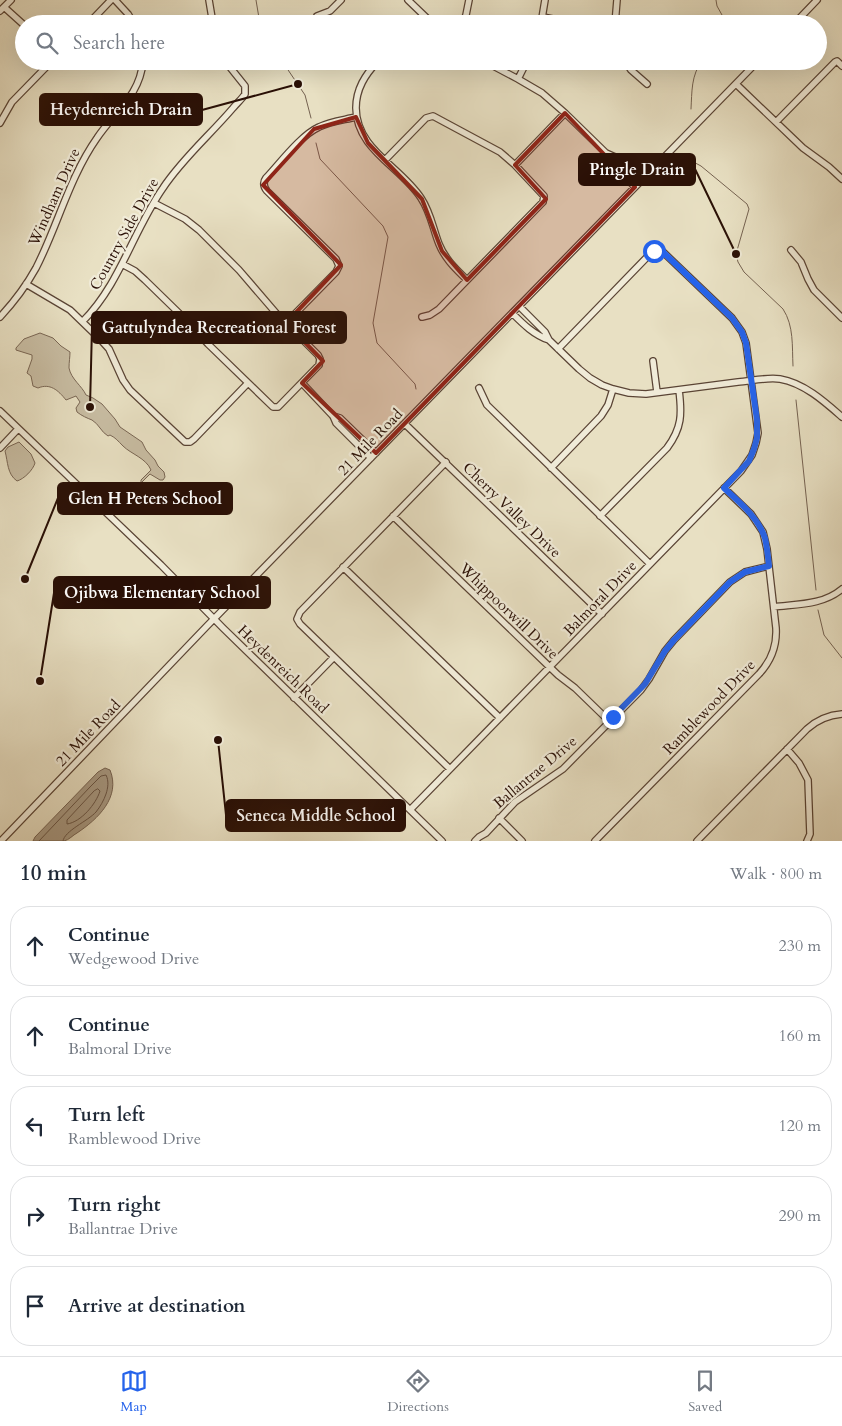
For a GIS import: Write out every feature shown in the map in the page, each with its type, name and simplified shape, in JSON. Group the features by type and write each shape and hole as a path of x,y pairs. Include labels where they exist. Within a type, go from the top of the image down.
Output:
{"street":[{"path":"11,0 2,9 15,19"},
{"path":"97,15 113,0 129,15"},
{"path":"208,0 210,15"},
{"path":"320,15 330,11 341,0"},
{"path":"408,0 423,15"},
{"path":"466,15 469,0"},
{"path":"543,15 545,0"},
{"path":"615,15 616,0"},
{"path":"803,15 817,0"},
{"path":"776,122 840,63"},
{"path":"0,123 12,102 43,70"},
{"name":"Windham Drive","path":"0,317 26,284 41,258 80,166 102,130 132,96 142,70"},
{"name":"Country Side Drive","path":"83,321 103,298 154,203 174,172 243,97 246,91 245,86 232,70"},
{"path":"370,70 363,79 356,102 356,117 364,138 418,193 428,211 442,251 467,280"},
{"path":"501,70 542,93 565,113 606,153 610,161 635,187"},
{"path":"518,79 522,70"},
{"path":"632,70 646,84"},
{"name":"21 Mile Road","path":"1,841 214,619 749,70"},
{"path":"736,84 802,148 842,179"},
{"path":"515,165 565,113"},
{"path":"385,160 426,118 430,116 435,117 500,152 540,191 544,199 436,312 422,317"},
{"path":"286,323 336,272 339,266 336,260 267,191 263,184 266,178 309,133 326,124 356,117"},
{"path":"606,153 615,156 641,180"},
{"path":"122,264 146,280 269,404 276,407 280,406 318,367 320,360 318,355 199,230 185,219 154,203"},
{"name":"Balmoral Drive","path":"410,810 724,488 749,461 756,443 757,426 752,381 746,343 739,327 663,252 658,250 651,253 558,349"},
{"path":"791,250 801,262 814,290 842,318"},
{"path":"26,284 65,306 100,338 109,349 120,375 130,390 181,440 187,442 194,439 248,383"},
{"path":"519,306 544,332 549,340 590,378 613,389 638,394 779,379 796,384 825,402 842,417"},
{"path":"512,313 530,330 541,338 549,340"},
{"path":"653,361 657,392"},
{"path":"302,383 334,416 340,418 376,453"},
{"path":"479,388 487,405 650,564"},
{"path":"551,468 601,416 608,405 613,389"},
{"path":"600,516 662,453 674,437 680,420 679,390"},
{"name":"Heydenreich Road","path":"0,411 161,565 294,698 442,841"},
{"path":"334,416 336,423 371,458"},
{"name":"Cherry Valley Drive","path":"405,424 602,614"},
{"path":"0,448 18,429"},
{"path":"446,462 300,612 297,619 450,769"},
{"name":"Ramblewood Drive","path":"596,841 763,670 770,659 776,634 765,538 758,523 751,514 724,488"},
{"name":"Whippoorwill Drive","path":"394,516 609,722"},
{"name":"Ballantrae Drive","path":"475,841 486,833 515,802 563,768 609,722 645,684 674,640 730,582 745,572 769,566"},
{"path":"343,568 500,718"},
{"path":"774,607 814,602 829,597 842,588"},
{"path":"294,698 334,657"},
{"path":"697,841 807,728 826,717 842,714"},
{"path":"787,749 799,763 808,780 810,834 807,841"},
{"path":"499,818 522,841"},
{"name":"Ballantrae Drive","path":"484,841 486,833"}],"highlighted area":[{"path":"565,113 635,187 376,453 302,383 323,361 286,323 341,265 263,185 314,129 356,117 368,143 422,199 442,251 467,280 546,199 515,165"}],"shaded area":[{"path":"40,333 53,338 70,352 69,368 74,379 86,395 102,404 120,427 142,442 146,450 164,472 165,477 163,480 150,474 141,483 141,480 151,470 149,466 126,449 114,437 108,436 92,420 77,412 76,408 80,402 76,396 66,400 54,388 46,386 38,388 33,386 31,376 27,373 32,355 16,350 16,348 24,339"},
{"path":"19,442 31,454 35,463 28,474 17,481 11,475 5,451 8,447"}],"water":[{"path":"105,768 110,770 113,780 110,798 100,814 64,841 33,841 98,772"}],"waterway":[{"path":"256,0 258,15"},
{"path":"716,0 722,15"},
{"path":"288,70 305,95 311,118"},
{"path":"691,109 692,90 697,70"},
{"path":"316,143 320,159 383,226 388,237 373,323 377,343 415,384 416,389"},
{"path":"686,158 701,166 747,204 749,209 736,254 738,262 744,272 783,309 787,316 792,336 793,366"},
{"path":"796,400 816,590"},
{"path":"818,610 824,635 842,658"}],"place":[{"name":"Heydenreich Drain","path":"298,84"},
{"name":"Pingle Drain","path":"736,254"},
{"name":"Gattulyndea Recreational Forest","path":"90,407"},
{"name":"Glen H Peters School","path":"25,579"},
{"name":"Ojibwa Elementary School","path":"40,681"},
{"name":"Seneca Middle School","path":"218,740"}],"route":[{"path":"613,717 641,690 674,640 730,582 740,574 769,566 765,538 758,523 724,488 749,461 758,432 748,349 742,332 732,318 662,251 654,251"}]}
